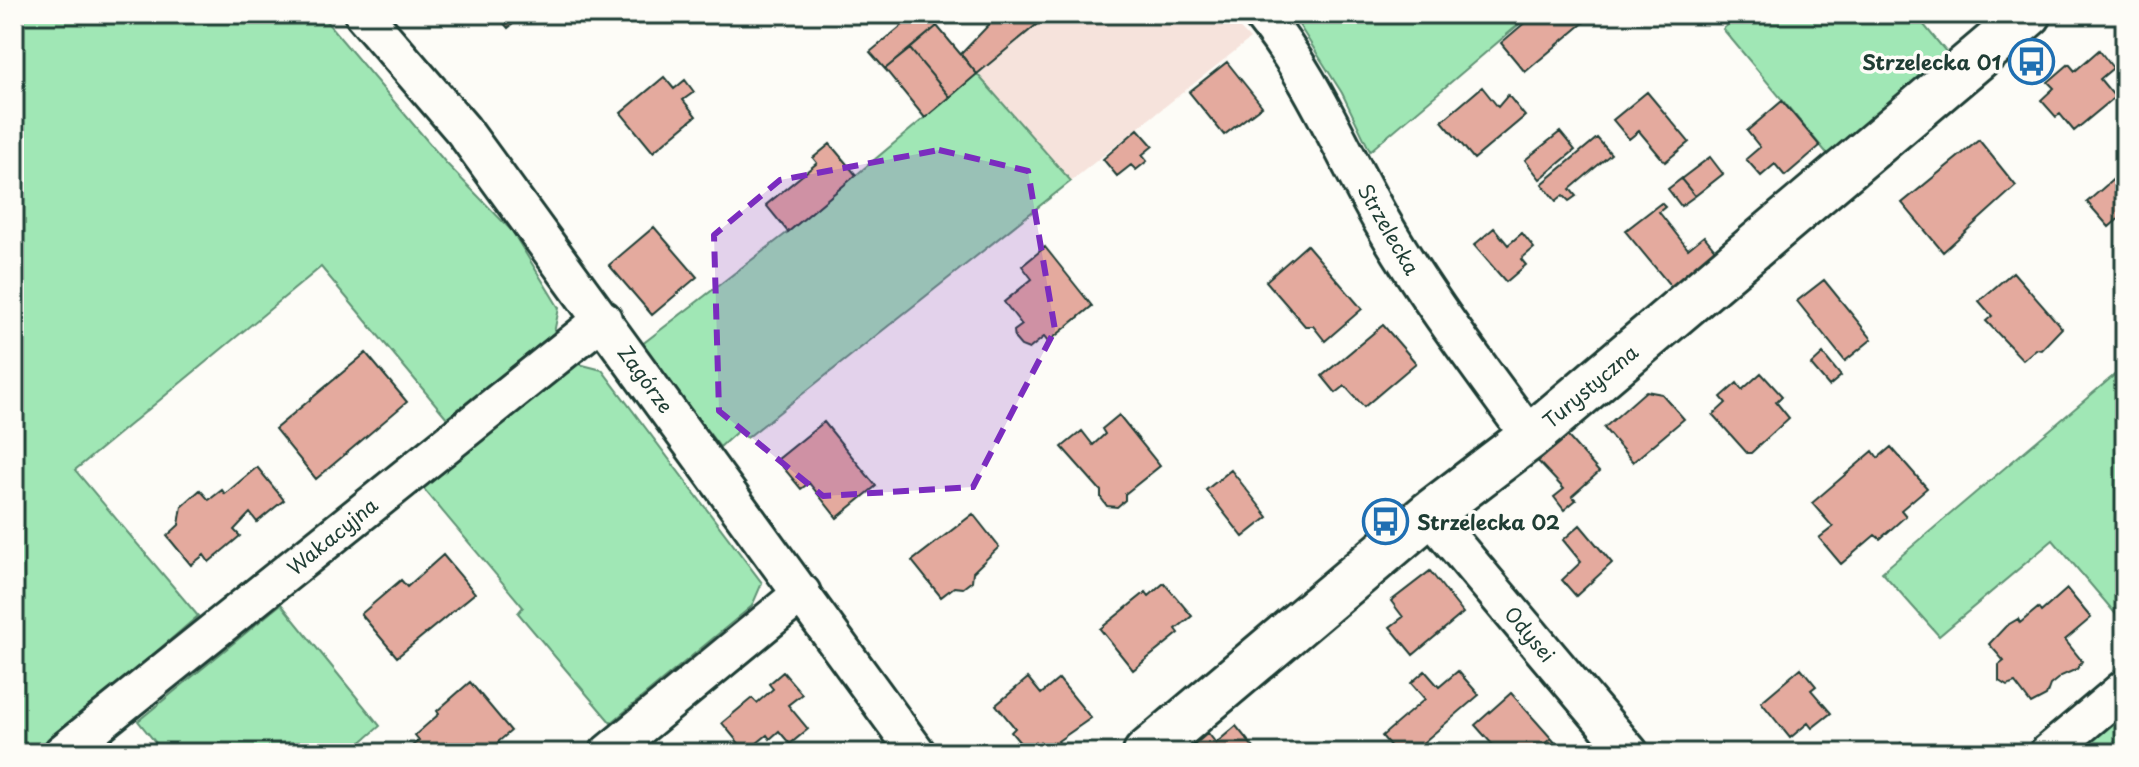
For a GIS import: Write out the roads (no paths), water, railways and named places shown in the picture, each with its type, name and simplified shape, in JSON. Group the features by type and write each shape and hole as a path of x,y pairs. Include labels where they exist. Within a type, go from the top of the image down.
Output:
{"street":[{"name":"Zagórze","path":"363,14 463,130 917,753"},
{"name":"Strzelecka","path":"1261,14 1303,73 1380,218 1419,280 1530,437"},
{"name":"Turystyczna","path":"1146,753 1429,514 1530,437 2029,14"},
{"name":"Wakacyjna","path":"62,753 603,319"},
{"name":"Odysei","path":"1429,514 1630,753"},
{"path":"608,753 802,593"},
{"path":"2048,753 2125,688"}],"place":[{"name":"Strzelecka 01","path":"2032,62"},
{"name":"Strzelecka 02","path":"1386,522"}]}
